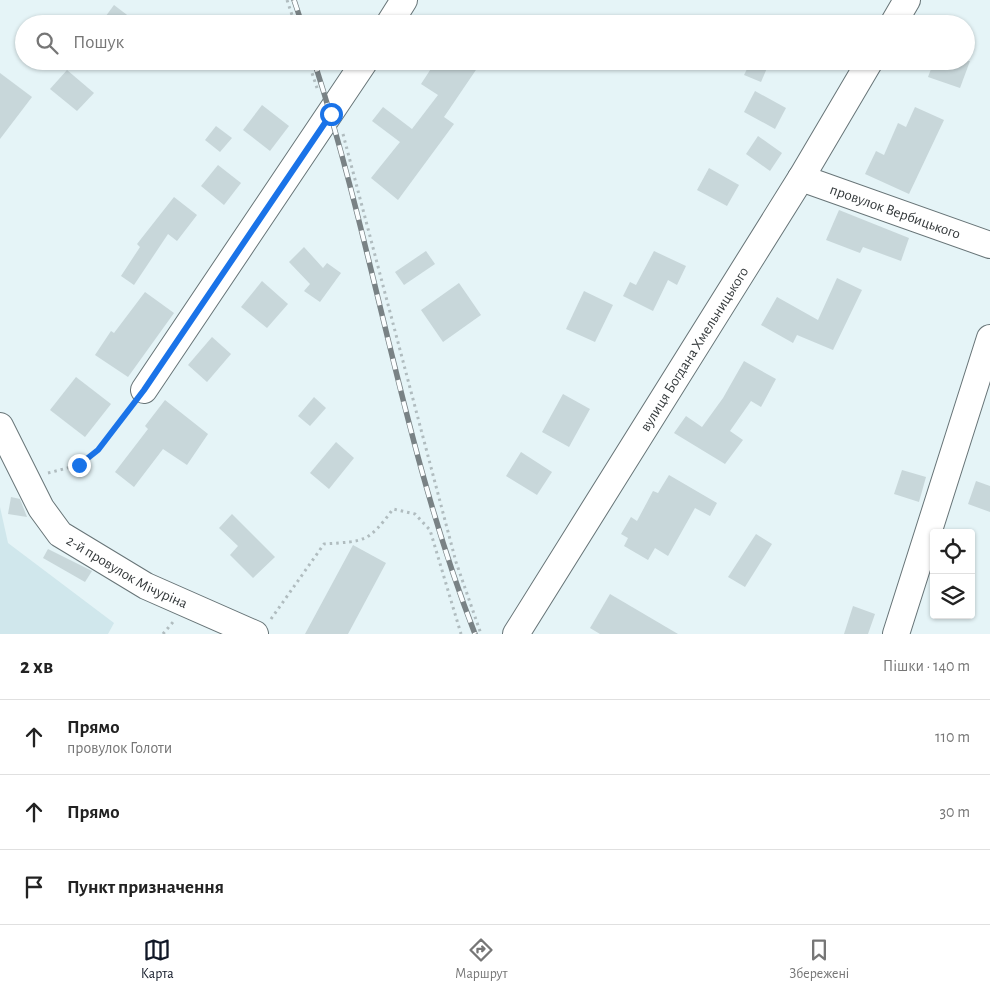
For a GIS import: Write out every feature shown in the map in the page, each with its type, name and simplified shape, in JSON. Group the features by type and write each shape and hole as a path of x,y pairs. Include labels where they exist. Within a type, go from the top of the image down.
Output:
{"street":[{"path":"395,15 404,0"},
{"path":"898,15 907,0"},
{"path":"144,390 331,114 358,70"},
{"name":"вулиця Богдана Хмельницького","path":"516,634 801,178 865,70"},
{"name":"провулок Вербицького","path":"801,178 990,245"},
{"path":"896,634 990,338"},
{"name":"2-й провулок Мічуріна","path":"0,426 41,508 60,534 146,586 260,630"}],"path":[{"path":"287,0 292,15"},
{"path":"311,70 324,108 339,120 456,562 481,634"},
{"path":"26,478 79,465 98,450 144,390"},
{"path":"260,630 324,544 361,541 378,530 393,509 415,514 430,530 461,634"}],"shaded area":[{"path":"0,507 8,543 114,623 108,634 0,634"}],"building":[{"path":"114,5 127,15 107,15"},
{"path":"67,70 94,93 77,111 50,89"},
{"path":"430,70 476,70 444,117 454,124 398,200 371,178 400,142 372,121 383,107 412,129 438,95 421,84"},
{"path":"746,70 766,70 761,82 744,75"},
{"path":"931,70 967,70 960,88 928,77"},
{"path":"0,73 32,97 0,139"},
{"path":"755,91 786,108 775,129 744,112"},
{"path":"262,105 289,126 270,151 243,130"},
{"path":"915,107 944,120 909,194 865,174 876,151 884,155 898,123 906,127"},
{"path":"216,126 232,138 220,152 205,140"},
{"path":"758,136 782,153 770,171 746,154"},
{"path":"218,165 241,183 224,205 201,186"},
{"path":"709,168 739,185 727,206 697,190"},
{"path":"174,197 197,215 177,241 168,234 134,285 121,276 140,247 137,244"},
{"path":"839,210 909,238 901,261 863,247 860,253 826,240"},
{"path":"304,247 323,268 327,263 341,273 320,302 304,291 310,284 289,262"},
{"path":"426,251 435,264 404,285 395,272"},
{"path":"654,251 686,266 677,285 668,280 653,311 623,296 630,282 636,285"},
{"path":"837,278 862,290 833,350 797,335 793,343 761,325 777,297 818,320"},
{"path":"262,281 288,304 267,328 241,307"},
{"path":"459,283 481,315 443,342 421,310"},
{"path":"584,291 613,305 595,342 566,329"},
{"path":"145,292 174,313 128,377 95,355 111,331 114,333"},
{"path":"212,337 231,354 207,382 188,365"},
{"path":"744,361 776,379 761,407 751,401 730,431 743,440 725,464 674,433 686,416 702,427 723,398"},
{"path":"76,377 111,404 85,437 50,410"},
{"path":"563,394 590,409 569,447 542,432"},
{"path":"314,397 326,408 310,426 298,416"},
{"path":"165,400 208,434 187,465 163,449 134,487 115,472 148,429 145,426"},
{"path":"336,442 354,458 329,489 310,473"},
{"path":"521,452 552,472 537,495 506,476"},
{"path":"902,470 926,477 919,502 894,494"},
{"path":"669,475 717,503 710,516 695,508 668,556 655,548 648,560 624,546 628,538 621,534 631,517 637,521 653,491 658,493"},
{"path":"976,481 990,486 990,512 968,504"},
{"path":"11,497 20,499 27,517 8,514"},
{"path":"232,514 275,557 253,578 230,555 238,546 219,528"},
{"path":"756,534 772,544 745,587 728,577"},
{"path":"353,545 386,563 348,634 305,634"},
{"path":"48,549 92,571 85,582 43,558"},
{"path":"610,594 678,634 600,634 590,628"},
{"path":"853,606 875,614 868,634 844,634"}],"railway":[{"path":"294,0 299,15"},
{"path":"317,70 355,204 428,493 450,564 475,634"}],"route":[{"path":"79,465 98,450 144,390 331,114"}]}
